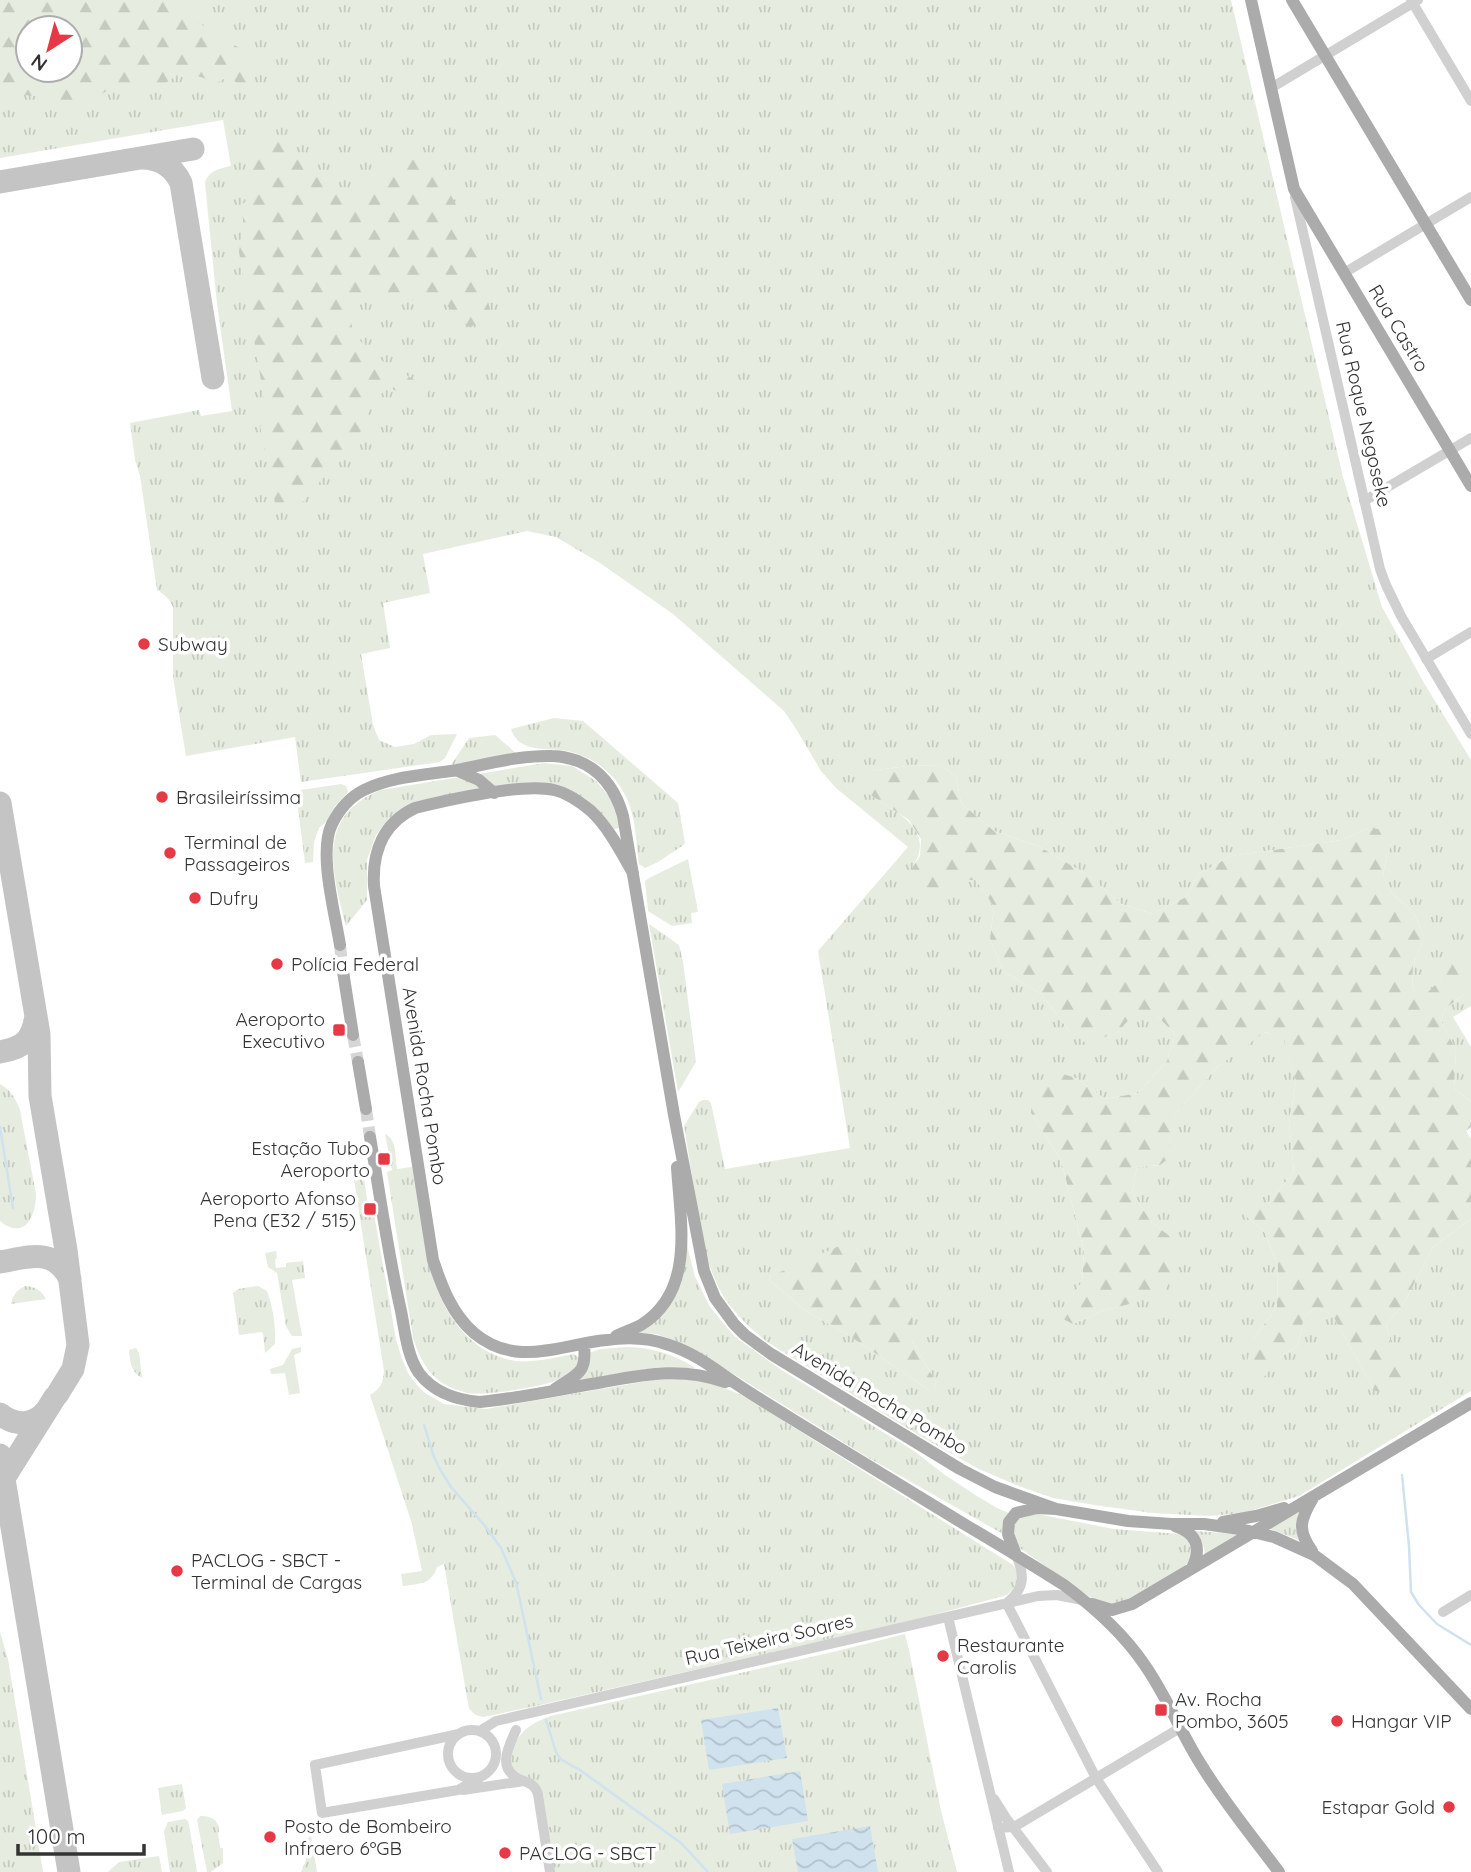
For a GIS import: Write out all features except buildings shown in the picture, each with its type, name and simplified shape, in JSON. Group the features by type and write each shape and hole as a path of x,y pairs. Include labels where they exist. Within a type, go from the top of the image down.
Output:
{"main road":[{"name":"Rua Roque Negoseke","path":"1251,0 1294,189"},
{"path":"1292,0 1471,300"},
{"name":"Rua Castro","path":"1294,189 1471,486"},
{"name":"Avenida Rocha Pombo","path":"340,944 325,858 326,841 338,813 355,795 372,786 395,780 532,757 563,757 591,768 602,776 618,801 623,816 674,1115 704,1271 715,1298 734,1324 771,1354 960,1469 1004,1491 1056,1509"},
{"path":"456,770 479,780 494,793"},
{"name":"Avenida Rocha Pombo","path":"633,873 615,842 593,813 573,798 553,790 494,793 427,805 405,813 383,835 375,859 373,878 376,902 433,1260 443,1290 457,1314 481,1339 519,1353 634,1338 668,1344 701,1360 754,1396 1016,1555 1086,1601"},
{"path":"342,965 354,1035"},
{"path":"358,1062 366,1109"},
{"path":"606,1340 634,1328 653,1315 670,1293 680,1268 674,1115"},
{"name":"Avenida Rocha Pombo","path":"370,1137 394,1282 408,1347 419,1372 429,1384 454,1398 495,1401 646,1374 681,1373 706,1375 754,1396"},
{"path":"552,1391 581,1370 585,1360 584,1344"},
{"name":"Rua Teixeira Soares","path":"1086,1601 1112,1609 1126,1607 1471,1403"},
{"path":"1313,1496 1305,1511 1301,1530 1314,1555"},
{"name":"Rua Teixeira Soares","path":"1204,1524 1256,1516 1313,1496"},
{"path":"1016,1555 1008,1534 1009,1522 1016,1513 1026,1510 1056,1509 1114,1519 1204,1524 1255,1531 1289,1542 1342,1574 1364,1594 1471,1709"},
{"path":"1172,1524 1187,1531 1196,1543 1198,1555 1192,1568"},
{"path":"1086,1601 1115,1628 1144,1664 1216,1788 1279,1872"}],"street":[{"path":"1271,88 1414,1 1471,101"},
{"name":"Rua Roque Negoseke","path":"1294,189 1385,585 1471,734"},
{"path":"1344,273 1471,197"},
{"path":"1308,251 1323,238"},
{"path":"1364,501 1471,438"},
{"path":"1426,659 1471,632"},
{"path":"1016,1555 1022,1568 1020,1589 1007,1604 1096,1778 1158,1872"},
{"name":"Rua Teixeira Soares","path":"480,1731 496,1721 1048,1595 1086,1601"},
{"path":"1443,1612 1471,1595"},
{"path":"948,1617 988,1785 1001,1822 1009,1872"},
{"name":"Rua Teixeira Soares","path":"496,1758 509,1737 539,1712"},
{"path":"1014,1827 1180,1728"},
{"path":"516,1730 505,1760 512,1775 530,1782 536,1788 550,1872"},
{"path":"458,1790 490,1771 496,1758 493,1742 480,1731 466,1731 315,1765 322,1813 524,1781"},
{"path":"458,1734 449,1747 448,1755 454,1770 468,1778 484,1775"},
{"path":"1001,1822 1014,1827 1047,1872"}],"green space":[{"path":"0,0 1231,0 1343,477 1382,607 1471,760 1471,1006 1453,1017 1471,1047 1471,1102 1454,1088 1456,1050 1441,1021 1446,1008 1465,994 1442,978 1426,995 1412,991 1413,966 1424,936 1413,911 1392,894 1383,875 1387,853 1394,841 1368,828 1342,840 1231,856 1199,874 1186,897 1153,914 1121,904 1089,876 1040,847 994,831 961,803 956,777 941,765 870,771 869,794 902,815 917,832 920,843 912,868 959,880 976,880 994,907 990,939 1003,971 1041,994 1071,1033 1117,1033 1132,1014 1157,1016 1175,1034 1167,1061 1138,1093 1105,1099 1076,1078 1031,1113 1061,1160 1084,1251 1082,1282 1062,1309 1073,1324 1102,1311 1130,1304 1171,1237 1151,1222 1132,1192 1137,1167 1160,1165 1169,1142 1172,1117 1217,1067 1264,1032 1284,1038 1296,1081 1289,1123 1294,1172 1268,1203 1246,1216 1264,1231 1278,1266 1277,1307 1253,1339 1264,1376 1282,1356 1298,1345 1304,1317 1316,1307 1333,1316 1375,1391 1391,1344 1386,1324 1403,1305 1433,1247 1471,1219 1471,1391 1299,1496 1243,1513 1209,1516 1153,1513 1053,1498 977,1468 767,1342 747,1324 729,1305 707,1258 684,1126 699,1102 708,1100 711,1103 725,1169 850,1148 818,951 908,847 836,788 821,771 784,711 673,614 600,563 556,537 527,531 423,554 430,593 383,603 390,648 361,654 373,725 379,740 395,747 414,744 431,735 457,734 445,758 440,762 301,782 295,737 186,756 173,677 173,607 157,590 130,423 199,410 201,416 232,411 217,303 205,183 212,173 231,166 223,120 0,158","holes":["855,1246 885,1296 911,1314 911,1339 936,1382 934,1389 928,1389 848,1335 806,1311 770,1281 769,1277"]},
{"path":"0,0 183,0 192,19 246,52 256,76 245,88 228,77 216,83 201,77 177,75 163,85 112,87 81,109 54,98 24,95 0,100"},
{"path":"274,139 291,160 301,159 307,170 327,178 334,191 355,200 370,177 391,164 426,157 462,216 479,262 493,318 469,327 439,298 403,301 382,294 358,295 348,311 354,334 374,356 430,389 422,403 388,387 368,408 366,425 304,501 287,509 275,503 260,426 268,421 239,252 242,204 253,198 252,174 255,162 252,149 258,143"},
{"path":"554,718 583,721 678,803 685,843 645,868 639,864 631,811 615,779 601,766 576,753 527,746 515,737 511,729"},
{"path":"495,735 518,755 451,765 469,738"},
{"path":"544,763 572,766 596,781 611,799 620,827 613,830 553,786 402,810 388,820 376,835 367,860 367,900 346,926 336,886 334,848 337,830 346,815 360,801 381,790"},
{"path":"941,765 956,777 961,803 994,831 1040,847 1089,876 1121,904 1153,914 1186,897 1199,874 1231,856 1342,840 1368,828 1389,830 1394,841 1387,853 1383,875 1392,894 1413,911 1424,936 1413,966 1412,991 1426,994 1442,978 1449,960 1458,961 1471,976 1465,994 1446,1008 1441,1021 1456,1050 1454,1088 1471,1102 1471,1127 1466,1131 1471,1139 1471,1219 1433,1247 1403,1305 1386,1324 1391,1344 1408,1358 1407,1378 1393,1394 1375,1391 1333,1316 1316,1307 1304,1317 1298,1345 1282,1356 1264,1377 1251,1377 1245,1369 1253,1339 1277,1307 1278,1266 1264,1231 1246,1216 1247,1205 1268,1203 1294,1172 1289,1123 1296,1081 1284,1039 1265,1032 1217,1067 1173,1116 1169,1142 1172,1156 1160,1165 1137,1167 1132,1192 1151,1222 1171,1237 1178,1263 1165,1291 1102,1311 1073,1324 1061,1318 1062,1309 1082,1282 1084,1251 1061,1160 1031,1113 1032,1090 1053,1071 1076,1078 1105,1099 1138,1093 1167,1061 1175,1034 1157,1016 1133,1015 1117,1033 1086,1043 1071,1033 1041,994 1003,971 990,939 994,907 976,880 959,880 942,901 930,903 915,893 912,868 920,856 921,839 909,820 869,794 864,782 869,771"},
{"path":"341,784 346,786 348,792 319,828 314,842 313,862 305,863 298,794 301,790"},
{"path":"688,859 698,912 691,913 692,923 672,926 648,911 645,881"},
{"path":"649,924 679,945 683,962 696,1062 678,1092"},
{"path":"0,1084 13,1095 20,1110 36,1194 31,1218 27,1224 16,1228 8,1227 0,1221"},
{"path":"385,1134 394,1144 397,1169 412,1167 435,1281 451,1317 459,1328 468,1338 490,1353 516,1361 574,1354 579,1358 567,1376 534,1387 476,1394 446,1385 429,1371 413,1338 387,1172 392,1170"},
{"path":"364,1178 369,1215 374,1214 396,1339 408,1373 425,1393 444,1404 486,1409 676,1376 714,1384 742,1395 1013,1565 1018,1573 1017,1585 1007,1595 922,1618 531,1707 483,1717 476,1715 469,1709 444,1564 437,1567 428,1580 403,1586 401,1574 422,1571 412,1524 370,1395 381,1385 384,1371 354,1180"},
{"path":"846,1243 855,1246 885,1295 899,1298 911,1315 911,1339 936,1382 934,1389 928,1389 848,1335 806,1311 770,1281 769,1277"},
{"path":"687,1245 695,1277 710,1307 734,1336 780,1369 914,1451 977,1496 1011,1514 1003,1534 867,1457 695,1350 657,1334 639,1333 658,1315"},
{"path":"276,1251 276,1268 286,1267 286,1263 303,1261 305,1278 292,1280 302,1336 292,1336 286,1326 277,1273 268,1267 265,1253"},
{"path":"26,1286 38,1290 46,1299 11,1304 16,1293"},
{"path":"258,1286 267,1291 274,1324 275,1344 265,1353 263,1333 239,1335 233,1293 238,1289"},
{"path":"301,1347 301,1352 294,1355 300,1393 289,1395 285,1373 271,1374 270,1369 283,1365 292,1349"},
{"path":"625,1347 662,1352 695,1368 660,1367 575,1381 589,1368 589,1353 600,1349"},
{"path":"136,1348 142,1378 135,1373 131,1363 129,1350"},
{"path":"1299,1512 1296,1528 1299,1540 1269,1529"},
{"path":"1037,1514 1114,1529 1180,1534 1189,1541 1192,1555 1183,1568 1118,1607 1093,1599 1018,1547 1013,1540 1014,1522 1021,1516"},
{"path":"1195,1531 1237,1534 1239,1537 1205,1557 1202,1543"},
{"path":"0,1632 8,1659 43,1872 0,1872"},
{"path":"905,1634 941,1811 957,1872 554,1872 543,1793 517,1774 511,1763 512,1750 526,1729 551,1716"},
{"path":"182,1784 186,1808 162,1815 158,1788"},
{"path":"200,1816 216,1821 220,1848 223,1848 223,1863 211,1872 207,1872 197,1820"},
{"path":"185,1819 189,1825 197,1872 170,1872 164,1831 168,1822"},
{"path":"311,1835 317,1872 301,1872 306,1860 303,1844"},
{"path":"159,1856 162,1872 108,1872 119,1862"}],"water":[{"path":"778,1708 787,1758 709,1770 701,1720"},
{"path":"800,1771 808,1821 730,1834 722,1784"},
{"path":"870,1826 878,1872 798,1872 792,1839"}],"waterway":[{"path":"0,1127 13,1208"},
{"path":"424,1425 441,1471 501,1548 516,1582 541,1699"},
{"path":"1402,1475 1411,1592 1437,1624 1471,1645"},
{"path":"546,1720 560,1759 580,1770 681,1843 708,1872"}],"taxiway":[{"path":"0,182 193,149"},
{"path":"142,158 165,164 181,183 213,378"},
{"path":"0,803 39,1034 40,1096 66,1250 78,1345 73,1369 57,1395"},
{"path":"0,1052 26,1042 36,1016"},
{"path":"0,1262 31,1257 48,1258 64,1269 70,1279"},
{"path":"4,1478 55,1397"},
{"path":"0,1414 12,1421 24,1423 46,1411"},
{"path":"0,1455 69,1872"}],"tunnel":[{"path":"340,945 342,965"},
{"path":"353,1035 358,1062"},
{"path":"366,1109 370,1137"}],"place":[{"name":"Subway","path":"144,644"},
{"name":"Brasileiríssima","path":"162,797"},
{"name":"Terminal de Passageiros","path":"170,853"},
{"name":"Dufry","path":"195,898"},
{"name":"Polícia Federal","path":"277,964"},
{"name":"Aeroporto Executivo","path":"339,1030"},
{"name":"Estação Tubo Aeroporto","path":"384,1159"},
{"name":"Aeroporto Afonso Pena (E32 / 515)","path":"370,1209"},
{"name":"PACLOG - SBCT - Terminal de Cargas","path":"177,1571"},
{"name":"Restaurante Carolis","path":"943,1656"},
{"name":"Av. Rocha Pombo, 3605","path":"1161,1710"},
{"name":"Hangar VIP","path":"1337,1721"},
{"name":"Estapar Gold","path":"1449,1807"},
{"name":"Posto de Bombeiro Infraero 6ºGB","path":"270,1837"},
{"name":"PACLOG - SBCT","path":"505,1853"}]}
